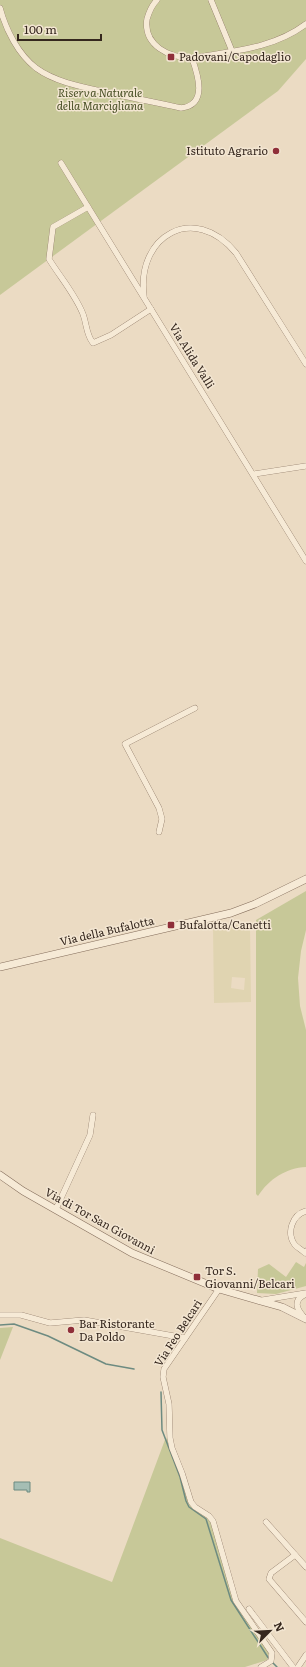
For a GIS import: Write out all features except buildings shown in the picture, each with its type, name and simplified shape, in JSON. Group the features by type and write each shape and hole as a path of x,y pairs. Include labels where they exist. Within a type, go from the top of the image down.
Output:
{"street":[{"path":"157,0 153,4 148,18 147,28 152,41 159,49 178,57 192,58 262,46 283,38 306,24"},
{"path":"211,0 232,51"},
{"path":"0,8 3,19 11,36 23,55 37,68 59,80 185,108 194,101 200,88 192,58"},
{"name":"Via Alida Valli","path":"61,163 150,309 254,474 306,561"},
{"path":"88,206 53,227 49,259 73,295 83,314 88,336 93,343 111,335 150,309"},
{"path":"144,299 143,273 148,258 159,242 170,233 182,228 207,231 222,240 236,253 306,364"},
{"path":"254,474 306,466"},
{"path":"159,832 162,819 159,808 125,744 195,708"},
{"name":"Via della Bufalotta","path":"0,967 231,913 255,904 306,879"},
{"path":"56,1209 90,1136 93,1115"},
{"name":"Via di Tor San Giovanni","path":"0,1175 23,1191 132,1253 219,1290 282,1307 305,1318"},
{"path":"306,1212 299,1213 293,1221 291,1228 291,1237 295,1244 305,1253 306,1251"},
{"name":"Via Feo Belcari","path":"219,1290 164,1369 163,1374 169,1404 170,1438 172,1448 191,1502 195,1507 209,1516 214,1524 236,1601 269,1648"},
{"path":"259,1301 306,1293"},
{"path":"305,1318 297,1309 296,1304 299,1298 306,1293"},
{"path":"0,1315 22,1315 50,1323 84,1320 185,1338"},
{"path":"266,1522 306,1567"},
{"path":"294,1554 271,1573 269,1579 306,1622"},
{"path":"249,1609 274,1644 293,1667"},
{"path":"261,1667 272,1660 272,1655 269,1648 274,1644"},
{"path":"298,1667 306,1655"}],"shaded area":[{"path":"250,925 251,1002 214,1003 213,926","holes":["232,977 245,978 244,990 231,988"]},
{"path":"14,1482 30,1482 30,1492 27,1492 27,1490 14,1490"}],"green space":[{"name":"Riserva Naturale della Marcigliana","path":"0,0 306,0 306,59 278,91 0,295"},
{"path":"306,891 306,930 301,951 298,978 300,1006 306,1030 306,1167 285,1172 267,1184 258,1196 256,1194 256,920"},
{"path":"296,1262 304,1267 306,1263 306,1286 276,1294 257,1293 258,1269 269,1264 286,1277"},
{"path":"13,1327 0,1360 0,1328"},
{"path":"166,1437 190,1504 209,1518 216,1536 234,1601 269,1652 267,1660 245,1667 0,1667 0,1538 112,1582"}],"waterway":[{"path":"0,1325 14,1324 48,1336 106,1364 134,1369"},
{"path":"161,1392 162,1430 180,1477 186,1501 189,1507 206,1519 231,1600 269,1659"},
{"path":"272,1662 277,1667"}],"place":[{"name":"Padovani/Capodaglio","path":"171,57"},
{"name":"Istituto Agrario","path":"276,151"},
{"name":"Bufalotta/Canetti","path":"171,925"},
{"name":"Tor S. Giovanni/Belcari","path":"197,1277"},
{"name":"Bar Ristorante Da Poldo","path":"71,1330"}]}
